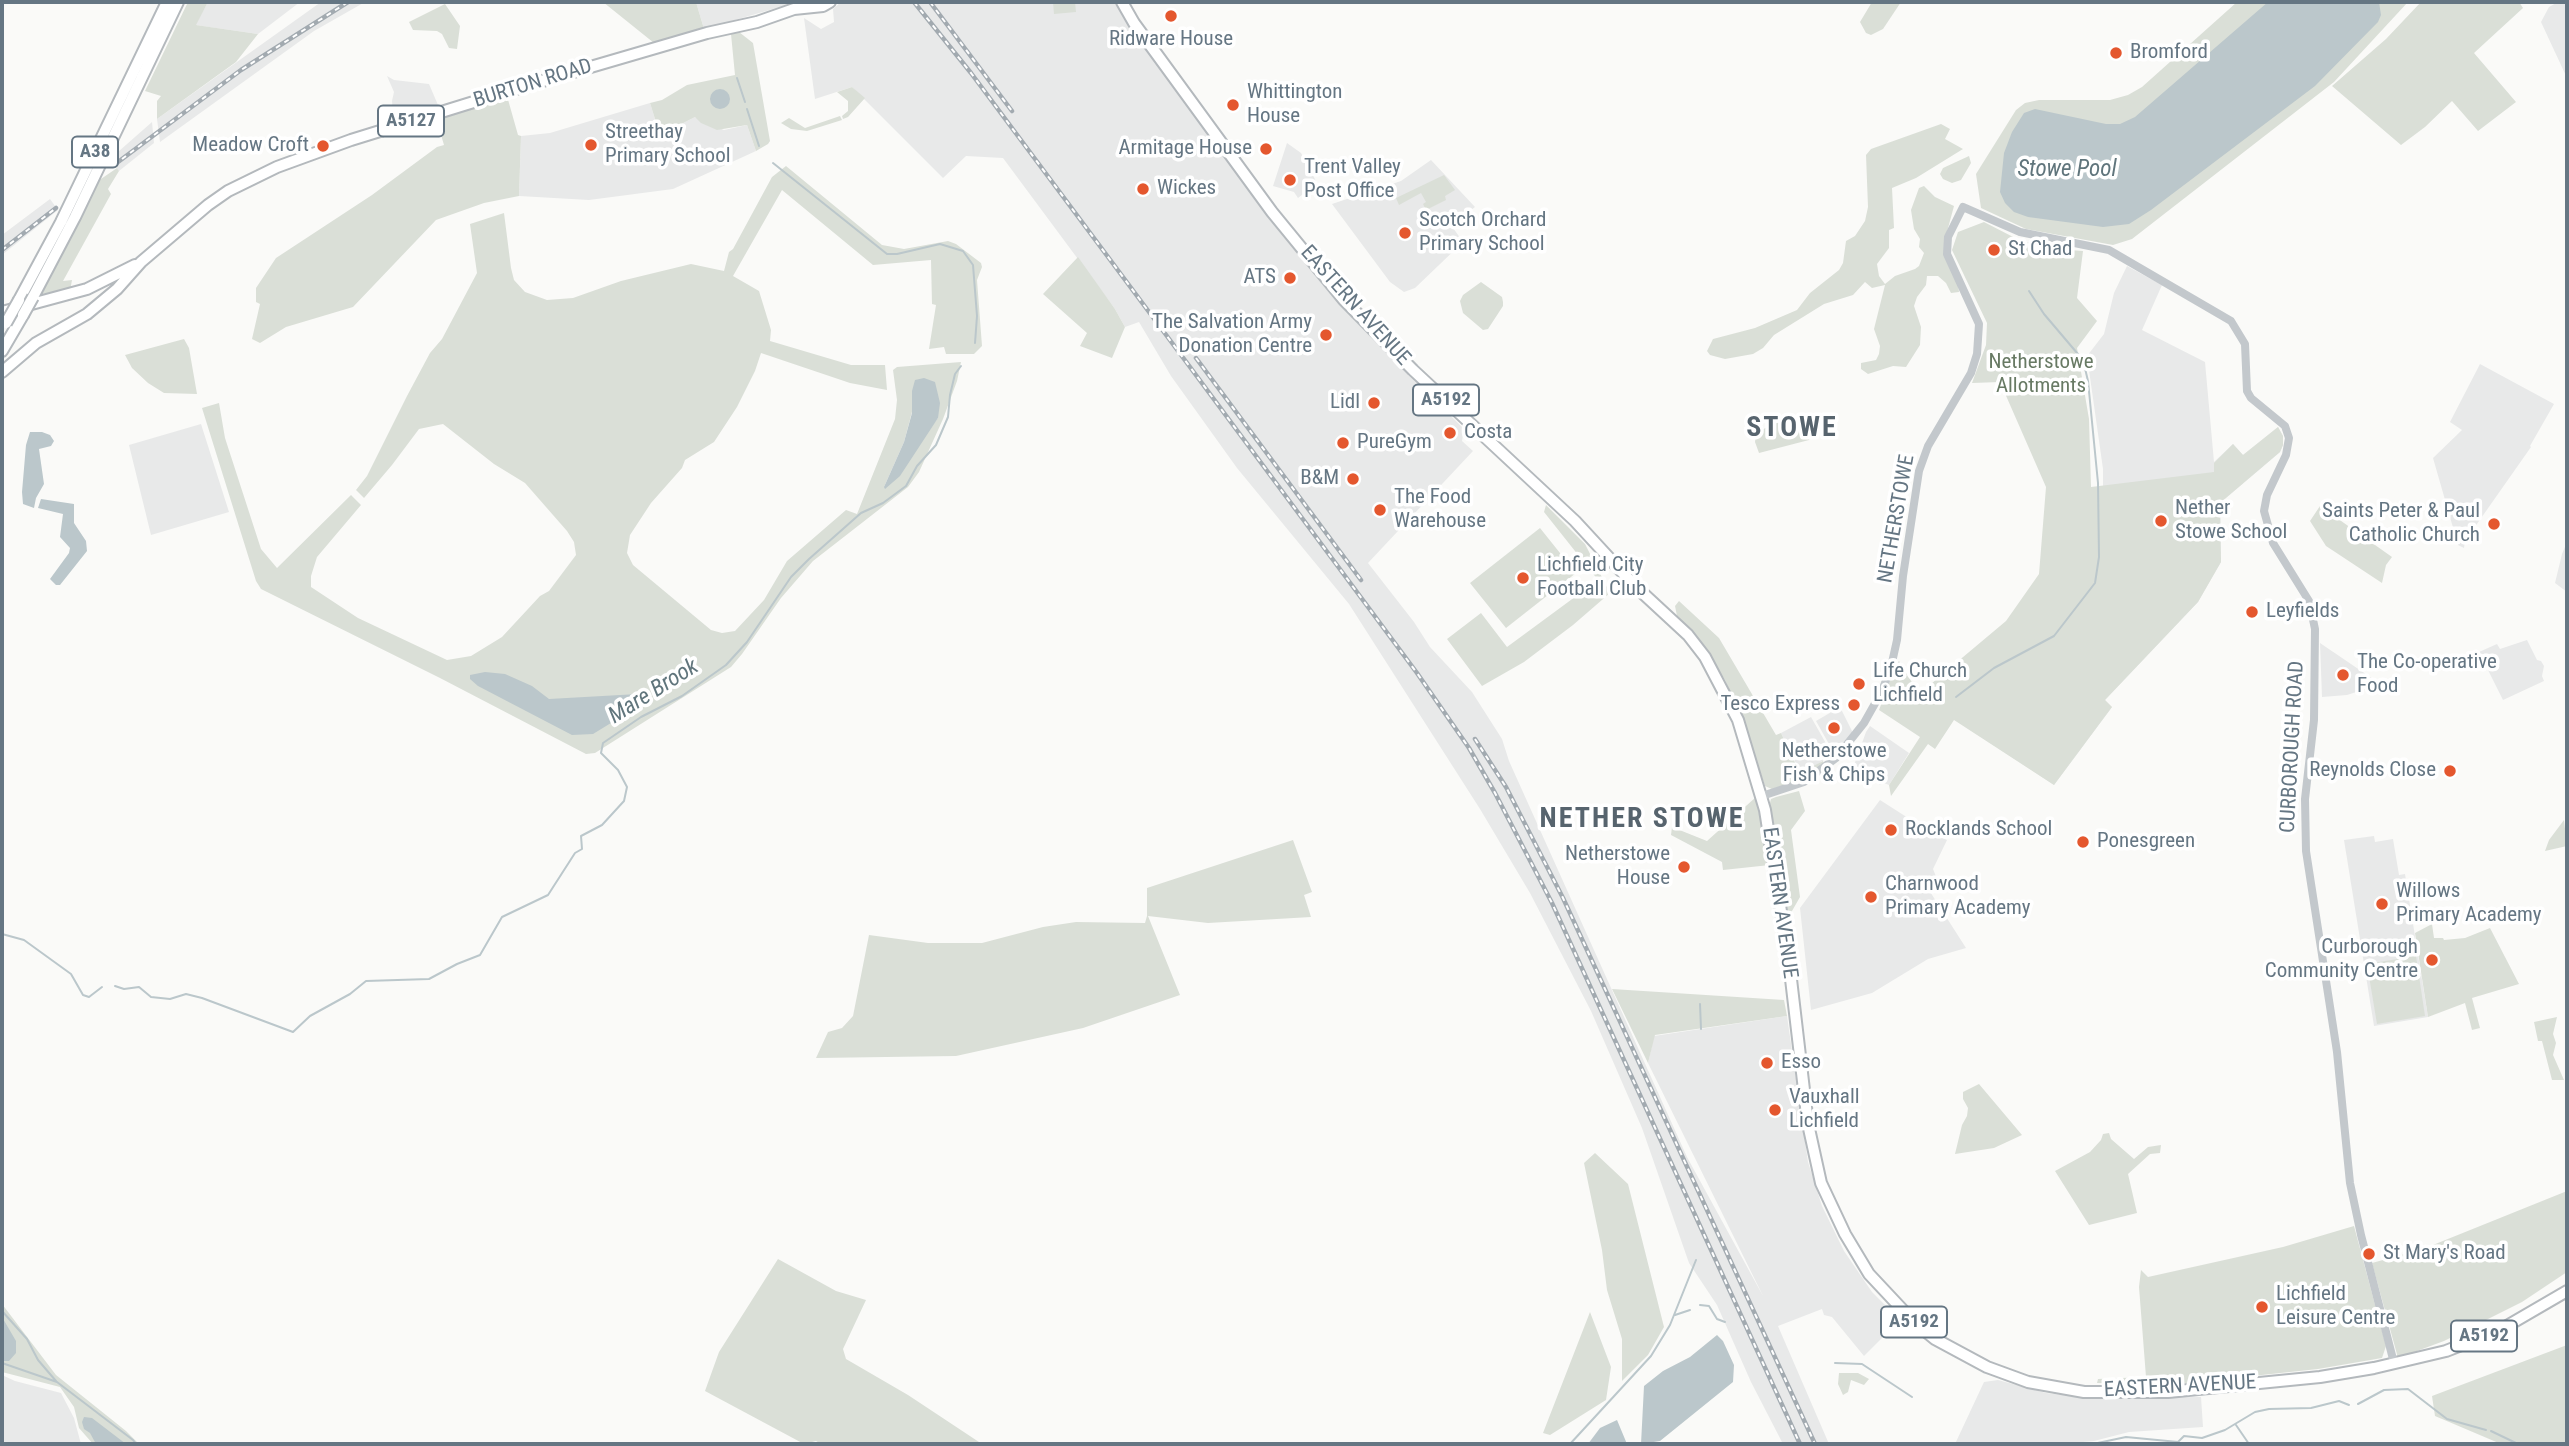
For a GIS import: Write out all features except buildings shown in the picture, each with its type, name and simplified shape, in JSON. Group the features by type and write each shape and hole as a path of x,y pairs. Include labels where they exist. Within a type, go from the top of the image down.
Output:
{"highway":[{"name":"A38","path":"3,322 19,300 61,222 167,2"},
{"name":"A38","path":"2,351 75,217 178,2"},
{"name":"BURTON ROAD","path":"141,262 228,191 277,167 351,140 522,86 707,33 757,22 794,9 823,6 830,2"},
{"name":"EASTERN AVENUE","path":"1122,2 1134,23 1272,212 1344,300 1405,362 1575,522 1635,586 1688,635 1704,657 1732,708 1762,796 1789,962 1808,1124 1821,1183 1845,1234 1869,1274 1914,1322 1935,1339 1987,1367 2046,1386 2084,1392 2192,1390 2320,1377 2446,1351 2500,1330 2567,1291"},
{"name":"A5127","path":"2,372 36,343 87,314 141,262"},
{"name":"A5127","path":"3,322 88,289 141,262"},
{"path":"90,296 99,295 127,278"}],"street":[{"name":"NETHERSTOWE","path":"1762,796 1809,780 1836,758 1857,735 1891,667 1897,640 1903,576 1919,471 1928,446 1970,373 1977,354 1979,324 1947,254 1948,237 1963,207"},
{"name":"CURBOROUGH ROAD","path":"1963,207 2020,232 2109,250 2221,313 2238,328 2245,344 2247,391 2251,398 2285,426 2289,438 2286,455 2267,495 2264,511 2273,543 2309,601 2315,629 2314,720 2305,799 2306,851 2333,1024 2350,1183 2394,1363"}],"shaded area":[{"path":"208,2 300,2 258,34 195,25"},
{"path":"321,2 365,2 314,31 160,142 157,119"},
{"path":"696,2 797,2 704,29"},
{"path":"841,2 1116,2 1127,22 1299,254 1355,321 1464,429 1462,441 1473,451 1368,563 1430,647 1472,692 1502,739 1509,761 1687,1157 1763,1296 1648,1063 1654,1036 1787,1016 1808,1162 1822,1206 1844,1251 1872,1292 1900,1320 1864,1356 1832,1317 1824,1315 1822,1309 1778,1326 1829,1444 1783,1444 1751,1382 1717,1305 1689,1263 1642,1128 1591,1011 1530,893 1480,809 1349,604 1237,468 1171,376 1139,322 1125,327 1115,309 1003,158 966,156 943,178 852,87 815,99 804,18 821,29 834,22 833,9"},
{"path":"2558,2 2567,2 2567,78 2541,22 2549,7"},
{"path":"387,76 394,80 429,84 438,105 446,106 394,121 394,92"},
{"name":"Streethay Primary School","path":"650,103 660,135 695,117 724,130 747,125 756,151 673,189 589,200 519,196 521,136 550,133"},
{"path":"152,122 154,143 119,171 110,159"},
{"path":"1287,143 1301,153 1317,183 1298,198 1294,192 1273,186"},
{"name":"Scotch Orchard Primary School","path":"1431,160 1475,207 1451,225 1463,242 1415,288 1404,292 1390,282 1332,204 1401,181"},
{"path":"50,199 58,210 2,255 2,235"},
{"name":"Nether Stowe School","path":"2127,266 2162,285 2142,330 2205,362 2214,462 2233,444 2243,455 2278,427 2283,436 2283,445 2280,452 2220,503 2221,562 2198,602 2105,700 2112,707 2054,785 1946,714 2103,486 2087,356 2104,334 2114,293"},
{"path":"2480,364 2554,404 2531,447 2465,541 2464,548 2458,545 2433,458 2462,430 2450,422"},
{"path":"201,424 229,512 151,535 129,445"},
{"path":"2567,542 2567,592 2555,583"},
{"path":"2527,640 2537,660 2544,666 2544,681 2503,700 2479,652 2497,644 2500,649"},
{"path":"2320,643 2376,681 2372,687 2347,695 2322,697"},
{"path":"1840,707 1853,733 1834,753 1816,721"},
{"path":"1811,717 1832,754 1801,774 1781,733"},
{"path":"1870,726 1909,753 1889,785 1880,785 1854,765"},
{"name":"Charnwood Primary Academy","path":"1880,800 1947,840 1933,869 1937,879 1927,887 1966,948 1928,959 1872,993 1811,1010 1800,908"},
{"name":"Willows Primary Academy","path":"2374,836 2375,842 2393,839 2399,875 2405,874 2428,1017 2374,1026 2344,840"},
{"path":"2,1375 61,1393 74,1418 81,1444 2,1444"},
{"path":"1998,1380 2046,1393 2089,1398 2201,1397 2203,1427 2129,1432 2094,1441 2061,1444 1955,1444 1984,1382"}],"green space":[{"path":"188,2 208,2 196,25 258,34 236,62 157,119 157,101 161,96 145,91"},
{"path":"603,2 696,2 704,29 654,43"},
{"path":"1053,2 1075,2 1076,12 1054,14"},
{"path":"1872,2 1901,2 1883,29 1871,35 1866,33 1860,22"},
{"name":"Stowe Pool","path":"2237,2 2408,2 2334,82 2132,239 2113,245 2026,229 1981,208 1976,174 2016,110 2025,103 2039,100 2110,100 2128,95 2142,87"},
{"path":"2421,2 2519,2 2523,8 2474,53 2516,102 2478,131 2452,101 2401,145 2332,86 2386,39"},
{"path":"445,4 460,26 457,49 449,48 442,34 437,31 413,30 409,22"},
{"path":"739,32 753,43 770,141 768,144 756,151 747,125 717,130 701,123 695,117 660,135 650,103 662,100 687,85 735,75 731,34"},
{"path":"852,87 865,98 843,119 842,116 848,111 848,101 837,92"},
{"path":"507,96 518,135 521,136 519,196 484,203 436,220 353,307 286,327 260,343 252,339 260,304 256,302 256,288 276,258 372,195 437,147 444,145 436,118"},
{"path":"840,116 842,120 807,131 791,129 781,123 789,118 805,128"},
{"path":"1941,124 1950,129 1945,139 1963,149 1916,178 1892,188 1894,228 1889,230 1889,248 1877,264 1879,276 1885,284 1895,276 1919,266 1924,253 1919,247 1920,239 1914,229 1911,210 1919,188 1924,186 1935,197 1954,206 1944,243 1946,260 1959,292 1951,293 1946,283 1938,276 1927,276 1926,285 1914,306 1921,327 1920,345 1906,367 1893,366 1868,374 1861,369 1861,363 1876,360 1879,354 1880,346 1874,329 1885,285 1872,288 1865,282 1853,295 1824,304 1774,335 1763,348 1753,354 1725,359 1710,355 1707,351 1713,339 1755,328 1797,310 1810,293 1839,270 1843,263 1846,241 1855,236 1865,221 1868,207 1866,155 1871,149"},
{"path":"1969,156 1971,163 1961,180 1952,183 1943,179 1940,174 1943,168"},
{"path":"786,166 882,245 904,249 948,241 981,263 977,280 982,346 974,354 946,354 944,347 929,349 936,305 932,304 931,260 873,265 782,190 733,276 759,291 771,330 770,341 851,365 885,365 887,390 850,383 761,353 737,407 714,442 685,460 682,468 651,503 630,535 627,553 633,565 711,630 722,633 735,631 764,600 787,561 846,510 857,514 895,419 897,400 893,370 897,367 961,362 943,419 919,472 908,487 813,561 781,598 731,667 595,753 586,754 261,589 256,581 202,408 219,403 225,438 261,549 277,568 351,495 361,505 317,557 311,576 311,587 358,618 447,660 471,656 502,637 540,596 549,591 576,555 574,542 567,531 525,483 494,464 443,424 419,429 364,498 356,490 367,476 430,353 442,339 477,273 470,224 504,213 514,280 525,292 547,300 573,298 621,281 691,264 724,271 729,252 772,177","holes":["912,391 938,418 884,487 904,442 912,412"]},
{"path":"117,168 119,171 108,189 111,194 63,281 72,280 70,291 42,294 98,181"},
{"path":"1444,175 1455,190 1445,196 1446,200 1426,210 1423,204 1426,202 1421,193 1399,205 1396,198"},
{"name":"Netherstowe Allotments","path":"1984,222 2019,240 2057,249 2083,251 2077,298 2097,321 2077,348 2089,419 2091,487 2214,472 2214,463 2233,444 2243,455 2278,427 2283,436 2283,445 2280,452 2220,503 2221,562 2198,602 2105,700 2112,707 2054,785 1954,720 1935,749 1928,744 1891,796 1889,785 1920,737 1879,710 1896,665 1899,661 1919,694 2006,621 2039,574 2046,487 2000,382 1972,383 1986,345 1987,323 1952,250 1958,232"},
{"path":"1078,257 1125,327 1112,358 1080,346 1087,333 1043,294"},
{"path":"1481,282 1502,297 1503,302 1488,329 1483,330 1463,313 1460,301 1463,295"},
{"path":"184,339 189,348 197,394 164,393 132,368 125,355"},
{"path":"1794,418 1807,419 1811,424 1809,440 1759,453 1755,442 1756,434 1770,425"},
{"path":"1546,505 1585,544 1610,593 1524,662 1482,686 1447,639 1481,613 1507,647 1598,580 1544,512"},
{"path":"2320,506 2392,557 2386,565 2382,583 2326,546 2310,521"},
{"name":"Lichfield City Football Club","path":"1540,528 1576,573 1506,628 1470,583"},
{"path":"1679,601 1719,638 1776,735 1781,733 1800,773 1823,761 1824,764 1796,782 1774,790 1765,786 1741,715 1725,680 1696,636 1677,616 1675,606"},
{"path":"1799,791 1805,811 1791,830 1800,897 1788,918 1769,806 1771,799"},
{"path":"1756,797 1770,865 1723,870 1722,862 1671,835 1672,827 1707,841"},
{"path":"2564,820 2567,846 2545,851 2549,840"},
{"path":"1293,840 1312,892 1304,895 1311,917 1208,923 1148,916 1180,995 1083,1028 956,1056 816,1058 828,1032 842,1028 853,1016 869,935 928,943 982,943 1043,927 1076,922 1145,923 1147,888"},
{"path":"2432,924 2434,938 2444,940 2465,938 2490,928 2519,984 2472,998 2480,1028 2472,1030 2465,1003 2428,1017 2415,933"},
{"path":"2416,956 2425,1016 2377,1024 2367,964"},
{"path":"1612,989 1784,1000 1787,1016 1655,1035 1648,1063"},
{"path":"2557,1017 2553,1034 2556,1043 2553,1055 2564,1080 2552,1080 2534,1022"},
{"path":"1979,1084 2022,1135 1994,1148 1955,1154 1967,1116 1968,1108 1963,1092"},
{"path":"2109,1133 2111,1139 2134,1159 2148,1147 2161,1145 2160,1153 2150,1154 2128,1174 2137,1213 2089,1225 2055,1171 2090,1152 2103,1134"},
{"path":"1595,1153 1628,1184 1664,1327 1648,1355 1622,1381 1622,1339 1607,1290 1602,1250 1584,1163"},
{"path":"2567,1191 2567,1272 2522,1302 2444,1341 2398,1358 2372,1263 2423,1249"},
{"name":"Lichfield Leisure Centre","path":"2354,1226 2386,1346 2382,1358 2318,1369 2168,1385 2097,1383 2098,1379 2146,1377 2139,1287 2141,1270 2148,1277 2283,1247"},
{"path":"778,1259 836,1291 866,1300 843,1349 846,1359 908,1395 982,1444 821,1444 816,1441 804,1444 705,1391 719,1352"},
{"path":"2,1304 56,1375 139,1444 93,1444 79,1428 74,1407 60,1387 2,1372"},
{"path":"1590,1312 1611,1367 1606,1400 1550,1435 1543,1433"},
{"path":"2567,1345 2567,1444 2501,1444 2435,1416 2432,1396"},
{"path":"1839,1373 1858,1373 1869,1379 1864,1385 1851,1380 1848,1392 1843,1395 1838,1384"}],"water":[{"name":"Stowe Pool","path":"2268,2 2379,2 2381,15 2378,22 2315,86 2129,224 2103,227 2028,217 2014,212 2005,203 2000,192 2004,153 2012,132 2024,113 2035,109 2106,124 2120,124 2135,117"},
{"path":"720,89 727,92 730,99 727,106 720,109 713,106 710,99 713,92"},
{"path":"924,378 935,382 940,403 938,418 900,476 885,489 904,442 912,413 915,380"},
{"path":"30,432 50,435 54,441 51,446 39,449 44,484 34,508 23,504 22,492 26,445"},
{"path":"41,499 74,504 74,523 86,541 87,551 60,585 50,579 70,548 60,537 63,514 38,508"},
{"path":"485,672 505,674 532,686 549,699 638,694 642,698 624,715 593,734 572,735 478,686 470,679 470,675"},
{"path":"2,1317 16,1341 16,1353 9,1361 2,1361"},
{"path":"1717,1335 1723,1341 1734,1365 1733,1382 1660,1441 1641,1444 1644,1386 1663,1371 1690,1357"},
{"path":"84,1417 92,1418 126,1444 96,1444 90,1433 84,1429"},
{"path":"1617,1420 1627,1444 1588,1444 1600,1428"}],"waterway":[{"name":"Mare Brook","path":"737,78 745,102"},
{"name":"Mare Brook","path":"747,109 759,146"},
{"name":"Mare Brook","path":"773,163 887,254 940,244 963,251 973,265 977,316 975,343"},
{"path":"1956,697 1994,668 2054,636 2095,583 2099,557 2098,483 2088,381 2083,360 2044,314 2029,291"},
{"name":"Mare Brook","path":"115,986 124,989 139,987 151,997 170,999 186,994 202,998 293,1032 310,1016 350,994 366,981 429,979 480,955 502,917 548,895 575,853 582,849 581,836 602,825 624,801 627,787 618,770 601,753 603,743 641,717 682,696 726,665 747,642 791,577 809,559 861,513 883,503 906,486 917,466 936,445 948,417 955,374 961,366"},
{"name":"Mare Brook","path":"2,934 24,940 71,974 83,995 89,997 102,987"},
{"path":"1700,1004 1701,1029"},
{"path":"1570,1444 1651,1356 1670,1325 1696,1260"},
{"path":"1700,1305 1709,1306 1717,1319 1725,1322"},
{"path":"1675,1315 1690,1310"},
{"path":"2,1311 27,1339 38,1360 56,1381"},
{"path":"2,1363 57,1382 136,1444"},
{"path":"1835,1363 1862,1364 1912,1397"},
{"path":"2358,1404 2384,1390 2408,1389 2447,1419 2486,1430"},
{"path":"2093,1444 2126,1437 2178,1442 2184,1436 2202,1438 2225,1430 2255,1412 2311,1408 2339,1401 2349,1405"},
{"path":"2236,1425 2249,1444"},
{"path":"2491,1431 2518,1444"}],"railway":[{"path":"114,165 241,70 348,2"},
{"path":"914,2 971,73 1190,367 1417,673 1469,748 1552,903 1800,1444"},
{"path":"930,2 1012,111"},
{"path":"2,250 56,208"},
{"path":"1196,358 1361,580"},
{"path":"1475,739 1506,787 1563,898 1815,1444"}],"place":[{"name":"Ridware House","path":"1171,16"},
{"name":"Bromford","path":"2116,53"},
{"name":"Whittington House","path":"1233,105"},
{"name":"Streethay Primary School","path":"591,145"},
{"name":"Meadow Croft","path":"323,146"},
{"name":"Armitage House","path":"1266,149"},
{"name":"Trent Valley Post Office","path":"1290,180"},
{"name":"Wickes","path":"1143,189"},
{"name":"Scotch Orchard Primary School","path":"1405,233"},
{"name":"St Chad","path":"1994,250"},
{"name":"ATS","path":"1290,278"},
{"name":"The Salvation Army Donation Centre","path":"1326,335"},
{"name":"Lidl","path":"1374,403"},
{"name":"Costa","path":"1450,433"},
{"name":"PureGym","path":"1343,443"},
{"name":"B&M","path":"1353,479"},
{"name":"The Food Warehouse","path":"1380,510"},
{"name":"Nether Stowe School","path":"2161,521"},
{"name":"Saints Peter & Paul Catholic Church","path":"2494,524"},
{"name":"Lichfield City Football Club","path":"1523,578"},
{"name":"Leyfields","path":"2252,612"},
{"name":"The Co-operative Food","path":"2343,675"},
{"name":"Life Church Lichfield","path":"1859,684"},
{"name":"Tesco Express","path":"1854,705"},
{"name":"Netherstowe Fish & Chips","path":"1834,728"},
{"name":"Reynolds Close","path":"2450,771"},
{"name":"Rocklands School","path":"1891,830"},
{"name":"Ponesgreen","path":"2083,842"},
{"name":"Netherstowe House","path":"1684,867"},
{"name":"Charnwood Primary Academy","path":"1871,897"},
{"name":"Willows Primary Academy","path":"2382,904"},
{"name":"Curborough Community Centre","path":"2432,960"},
{"name":"Esso","path":"1767,1063"},
{"name":"Vauxhall Lichfield","path":"1775,1110"},
{"name":"St Mary's Road","path":"2369,1254"},
{"name":"Lichfield Leisure Centre","path":"2262,1307"}],"district":[{"name":"STOWE","path":"1792,429"},
{"name":"NETHER STOWE","path":"1642,820"}]}
